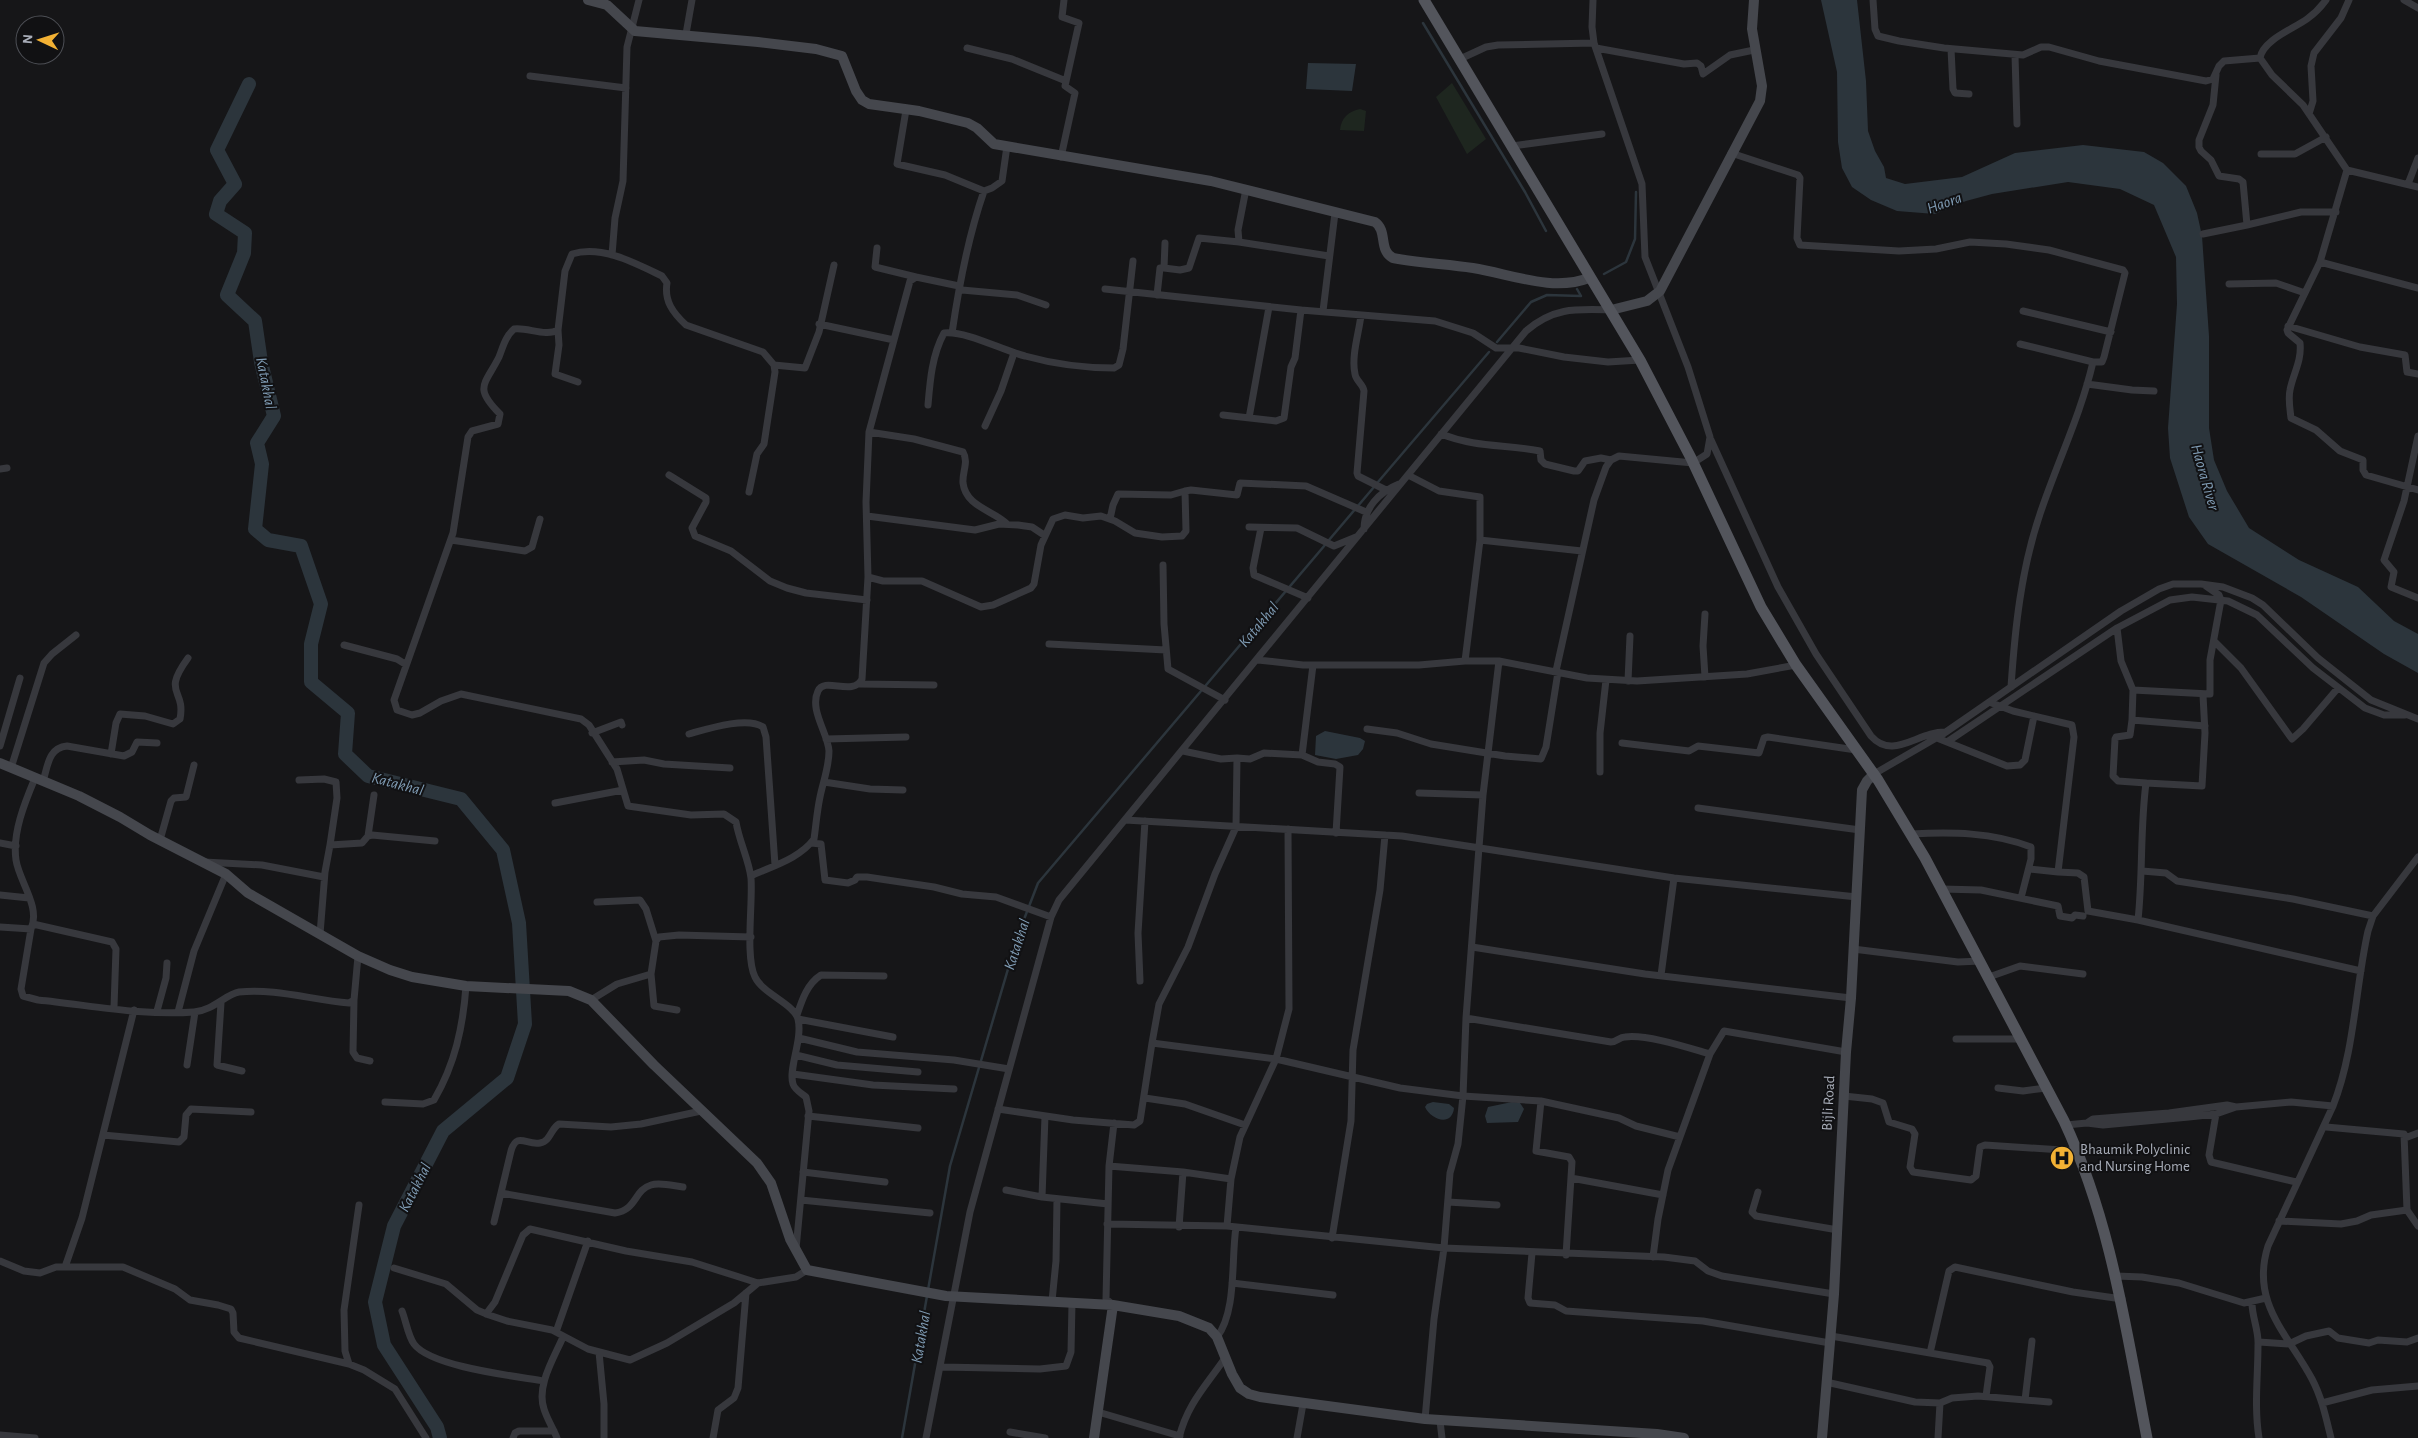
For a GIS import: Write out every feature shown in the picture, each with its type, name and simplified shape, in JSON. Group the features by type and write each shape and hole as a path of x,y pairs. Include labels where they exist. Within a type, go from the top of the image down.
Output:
{"main road":[{"path":"1424,0 1589,278 1611,310 1640,360 1693,462 1761,608 1796,666 1874,774 1911,834 1989,976 2066,1125 2077,1151 2106,1238 2122,1299 2147,1438"}],"street":[{"path":"588,0 595,0 607,5 631,30 646,33 686,34 831,52 842,56 856,91 862,100 870,104 968,123 994,144 1061,157 1211,181 1379,224 1385,251 1393,258 1472,268 1518,278 1563,284 1577,283 1589,278"},
{"path":"612,255 615,218 623,181 627,47 639,0"},
{"path":"686,34 692,0"},
{"path":"1061,157 1075,96 1075,92 1065,88 1079,23 1062,16 1064,0"},
{"path":"1593,0 1592,27 1595,46 1642,184 1643,247 1648,266 1660,290 1688,366 1710,437 1778,587 1816,654 1879,744 1888,747 1903,744 1930,732 1946,732"},
{"path":"926,1438 941,1367 950,1296 970,1212 1051,917 1059,900 1258,660 1378,510 1526,331 1549,315 1575,309 1611,310 1647,301 1660,290 1762,94 1754,50 1751,15 1754,0"},
{"path":"1873,0 1874,29 1878,36 1899,42 2015,55 2027,55 2041,47 2048,47 2099,61 2206,81 2214,79 2219,66 2224,61 2260,58"},
{"path":"2326,0 2308,18 2271,43 2261,52 2260,58 2272,75 2309,114 2347,170 2418,187"},
{"path":"2309,114 2314,90 2312,60 2314,53 2341,18 2349,0"},
{"path":"2404,0 2418,8"},
{"path":"1460,59 1486,47 1498,45 1595,46 1684,64 1697,63 1701,66 1703,74 1730,55 1754,50"},
{"path":"967,48 1012,59 1066,80"},
{"path":"1951,49 1955,92 1969,94"},
{"path":"2015,55 2017,124"},
{"path":"2216,74 2213,105 2199,140 2199,147 2211,160 2219,176 2243,182 2247,224"},
{"path":"530,76 626,88"},
{"path":"906,110 898,164 945,175 984,191 1002,181 1007,146"},
{"path":"1512,146 1602,134"},
{"path":"2261,154 2296,154 2326,137"},
{"path":"1731,153 1798,175 1800,178 1797,238 1800,245 1899,250 1936,249 1970,242 2006,244 2050,250 2123,270 2125,273 2102,362 2093,362 2020,344"},
{"path":"2408,184 2418,158"},
{"path":"2347,170 2320,262 2288,326 2288,334 2300,343 2301,347 2299,366 2290,389 2292,420 2316,430 2340,451 2363,460 2363,470 2366,474 2418,490"},
{"path":"1239,242 1238,230 1246,189"},
{"path":"952,333 959,286 984,191"},
{"path":"2203,234 2301,212 2336,212"},
{"path":"1323,311 1335,213"},
{"path":"1157,295 1160,268 1180,270 1189,268 1199,238 1330,256"},
{"path":"1164,268 1165,243"},
{"path":"877,248 876,268 959,286 962,290 1016,295 1046,305"},
{"path":"578,382 555,374 565,271 572,254 594,250 612,255 662,276 666,283 665,294 668,303 677,317 686,325 763,352 774,365 775,372 764,444 757,454 749,492"},
{"path":"928,405 932,371 939,342 944,333 952,333 1014,353 1064,365 1114,368 1119,365 1123,349 1133,261"},
{"path":"2320,262 2418,288"},
{"path":"774,365 805,368 819,332 819,324 834,265"},
{"path":"860,684 862,679 868,577 869,432 910,281 916,277"},
{"path":"2228,284 2276,283 2305,293"},
{"path":"1104,289 1269,307 1435,321 1473,333 1496,348 1511,348 1608,362 1640,360"},
{"path":"1249,418 1269,307"},
{"path":"1223,415 1276,421 1284,418 1291,367 1295,358 1301,310"},
{"path":"2023,311 2111,332"},
{"path":"1362,315 1354,361 1355,374 1364,386 1357,473 1358,476 1386,490"},
{"path":"819,324 894,340"},
{"path":"2288,326 2360,347 2405,355 2407,372 2418,374"},
{"path":"558,330 548,333 519,328 514,329 508,334 498,358 485,379 483,390 486,399 500,414 500,418 498,424 472,431 468,437 451,540 405,664 394,700 397,710 412,715 461,694 581,719 589,725 622,781 625,803 634,808 663,810 691,815 724,814 731,817 736,822 738,838 751,876 751,937 753,970 756,978 762,986 797,1017 893,1036"},
{"path":"985,426 1001,391 1014,353"},
{"path":"2011,687 2025,565 2039,515 2087,384 2093,362"},
{"path":"2087,384 2154,391"},
{"path":"869,432 914,439 963,452 966,461 963,482 965,490 981,508 997,515 1007,524"},
{"path":"1441,434 1474,444 1509,448 1519,446 1540,451 1542,462 1545,464 1574,471 1578,471 1585,461 1601,458 1611,460 1619,456 1693,462 1707,454 1710,437"},
{"path":"2418,436 2407,487 2384,560 2394,572 2390,587 2418,598"},
{"path":"1367,729 1397,733 1431,744 1487,753 1542,758 1546,747 1557,672 1582,551 1594,500 1611,460"},
{"path":"669,475 706,498 706,502 692,528 695,536 731,551 770,581 787,588 806,593 867,600"},
{"path":"1408,475 1439,490 1480,497 1480,540 1465,661"},
{"path":"1110,519 1118,494 1171,495 1191,490 1237,495 1240,483 1299,486 1363,508 1378,510"},
{"path":"1363,508 1386,490 1401,483"},
{"path":"868,577 883,581 922,581 973,605 988,607 1022,592 1034,584 1044,535 1054,519 1065,515 1083,518 1101,516 1135,533 1162,537 1182,536 1186,531 1185,492"},
{"path":"1363,508 1364,529"},
{"path":"867,516 975,530 1007,524 1032,527 1044,535"},
{"path":"451,540 526,551 532,547 540,519"},
{"path":"1249,527 1296,528 1334,546 1358,536"},
{"path":"1261,528 1253,568 1254,575 1308,598"},
{"path":"1480,540 1582,551"},
{"path":"1163,565 1168,669 1225,700"},
{"path":"1874,774 1937,738 2121,611 2159,589 2173,584 2201,584 2223,587 2252,598 2263,605 2342,679 2371,700 2418,719"},
{"path":"2133,690 2207,696 2211,691 2209,671 2221,600 2219,595 2201,584"},
{"path":"1947,742 2117,628 2170,600 2192,597 2221,600 2257,615 2313,668 2338,688 2375,713 2408,715"},
{"path":"1705,614 1703,646 1705,677"},
{"path":"2117,628 2121,661 2133,690 2130,735 2116,737 2115,739 2113,776 2118,781 2202,786 2205,726 2203,695"},
{"path":"11,768 44,663 52,654 76,635"},
{"path":"1628,681 1630,636"},
{"path":"2214,641 2241,668 2292,739 2338,688"},
{"path":"1049,644 1166,650"},
{"path":"344,645 397,659 405,664"},
{"path":"111,754 116,722 120,714 146,716 173,724 180,720 181,708 174,679 188,658"},
{"path":"1258,660 1278,664 1313,665 1419,665 1465,661 1499,661 1606,680 1628,681 1748,674 1796,666"},
{"path":"1425,1419 1434,1319 1444,1248 1450,1172 1458,1144 1463,1096 1466,1018 1483,795 1499,661"},
{"path":"1302,754 1313,665"},
{"path":"0,746 20,678"},
{"path":"1600,772 1600,733 1606,680"},
{"path":"751,876 794,856 814,839 818,807 828,762 826,739 816,703 816,693 819,688 824,686 854,687 860,684 934,685"},
{"path":"1989,702 2034,716 2068,723 2074,729 2058,872"},
{"path":"1937,738 2007,766 2020,765 2025,760 2034,716"},
{"path":"2132,720 2205,726"},
{"path":"592,733 621,722 622,725"},
{"path":"689,734 724,725 753,724 763,728 766,737 775,865"},
{"path":"1622,744 1689,751 1698,746 1759,753 1764,738 1768,736 1856,750"},
{"path":"826,739 906,737"},
{"path":"156,743 137,742 129,755 59,747 51,754 24,806 16,846 16,860 29,898 32,927 21,988 23,996 38,1000 134,1010 178,1012 195,1012 211,1008 236,992 268,992 349,1003 354,1000"},
{"path":"1183,751 1222,759 1250,759 1264,753 1302,754 1318,762 1335,764 1340,767 1336,833"},
{"path":"998,1109 1114,1124 1134,1125 1140,1121 1159,1004 1188,947 1215,874 1236,827 1237,758"},
{"path":"612,762 644,760 664,764 730,768"},
{"path":"0,763 120,817 226,874 248,894 358,956 412,977 466,986 569,991 591,1000 701,1111 757,1163 771,1183 806,1270"},
{"path":"160,840 171,801 174,798 186,797 194,765"},
{"name":"Bijli Road","path":"1822,1438 1838,1230 1846,1052 1854,949 1862,790 1874,774"},
{"path":"299,780 324,779 336,782 337,798 324,877 320,934"},
{"path":"824,782 870,789 904,790"},
{"path":"2138,920 2146,783"},
{"path":"555,803 623,790"},
{"path":"1419,793 1483,795"},
{"path":"330,845 362,843 368,836 374,795"},
{"path":"1698,808 1860,830"},
{"path":"1125,820 1385,835 1674,878 1857,898"},
{"path":"1140,980 1138,934 1145,821"},
{"path":"1227,1226 1232,1179 1240,1137 1276,1059 1289,1009 1288,829"},
{"path":"1911,834 1954,833 2031,847 2029,869 2021,898"},
{"path":"1332,1238 1351,1121 1354,1079 1353,1050 1380,890 1385,835"},
{"path":"368,836 435,841"},
{"path":"0,843 16,846"},
{"path":"811,843 820,844 825,880 848,883 855,880 856,877 883,879 962,894 996,897 1051,917"},
{"path":"2331,1438 2322,1402 2312,1378 2277,1324 2266,1298 2264,1259 2296,1182 2326,1126 2341,1086 2348,1055 2365,943 2373,916 2418,857"},
{"path":"202,862 262,865 324,877"},
{"path":"2029,869 2078,873 2084,877 2088,911 2138,920 2304,960 2361,971"},
{"path":"2142,871 2166,873 2177,881 2293,899 2373,916"},
{"path":"178,1012 194,951 226,874"},
{"path":"1661,976 1674,878"},
{"path":"1942,889 1967,888 2021,898 2058,906 2060,916 2072,918 2074,915 2083,916"},
{"path":"0,895 29,898"},
{"path":"597,902 640,900 646,909 656,941 651,974 654,1006 677,1010"},
{"path":"0,926 25,930 32,927 112,942 116,949 114,1007"},
{"path":"656,941 664,935 751,937"},
{"path":"1472,947 1661,976 1851,998"},
{"path":"1854,949 1958,962 1981,961"},
{"path":"358,956 354,1000 353,1052 357,1058 370,1061"},
{"path":"158,1011 166,978 167,962"},
{"path":"1989,976 2020,966 2083,974"},
{"path":"591,1000 617,984 651,974"},
{"path":"796,1249 808,1116 806,1097 795,1089 792,1082 799,1038 797,1017 805,994 815,979 821,975 884,976"},
{"path":"385,1102 423,1104 434,1100 451,1064 461,1036 466,986"},
{"path":"221,1002 217,1065 242,1071"},
{"path":"65,1267 82,1218 134,1010"},
{"path":"187,1065 195,1012"},
{"path":"1466,1018 1611,1042 1626,1036 1677,1045 1710,1054"},
{"path":"1653,1257 1663,1195 1673,1154 1686,1124 1710,1054 1724,1031 1846,1052"},
{"path":"799,1038 857,1052 991,1064 1010,1069"},
{"path":"1956,1039 2022,1040"},
{"path":"1152,1043 1276,1059 1354,1079 1400,1088 1463,1096 1541,1101 1619,1118 1636,1126 1680,1137"},
{"path":"796,1055 837,1065 918,1072"},
{"path":"793,1074 873,1085 954,1089"},
{"path":"1998,1088 2023,1091 2046,1088"},
{"path":"1844,1096 1872,1099 1883,1103 1889,1122 1912,1129 1915,1134 1910,1167 1912,1172 1971,1180 1976,1176 1980,1147 1985,1145 2077,1151"},
{"path":"1145,1098 1185,1104 1245,1125"},
{"path":"1541,1101 1536,1151 1572,1159 1566,1255"},
{"path":"2087,1123 2093,1119 2169,1113 2227,1105 2290,1102 2333,1106"},
{"path":"2066,1125 2087,1123 2104,1125 2216,1114 2236,1106"},
{"path":"103,1135 179,1142 184,1137 186,1115 190,1109 251,1112"},
{"path":"494,1222 512,1146 519,1140 540,1144 548,1139 554,1126 559,1124 611,1127 641,1124 701,1111"},
{"path":"2216,1114 2209,1155 2211,1162 2296,1182"},
{"path":"808,1116 918,1128"},
{"path":"1042,1197 1046,1116"},
{"path":"1113,1305 1106,1299 1106,1224 1109,1166 1114,1124"},
{"path":"2326,1126 2401,1132 2405,1138 2407,1210 2418,1226"},
{"path":"2405,1138 2418,1133"},
{"path":"1109,1166 1183,1172 1232,1179"},
{"path":"804,1172 885,1182"},
{"path":"1179,1227 1183,1172"},
{"path":"1571,1178 1663,1195"},
{"path":"501,1193 614,1213 628,1209 643,1189 648,1186 654,1184 683,1187"},
{"path":"1006,1190 1042,1197 1108,1204"},
{"path":"1758,1192 1752,1212 1756,1216 1838,1230"},
{"path":"1052,1302 1056,1261 1057,1199"},
{"path":"801,1200 930,1213"},
{"path":"1448,1202 1497,1205"},
{"path":"349,1364 345,1351 344,1310 359,1205"},
{"path":"2279,1221 2341,1224 2357,1221 2371,1215 2407,1210"},
{"path":"1106,1224 1179,1227 1227,1226 1444,1248 1566,1255 1653,1257 1695,1261 1708,1271 1722,1276 1834,1294"},
{"path":"1217,1337 1225,1328 1232,1282 1236,1227"},
{"path":"486,1314 495,1302 525,1231 537,1229 626,1250 692,1262 758,1283 796,1277 806,1270 904,1290 950,1296 1113,1305 1179,1316 1209,1328 1217,1337 1240,1388 1249,1394 1303,1404 1440,1421 1657,1434 1684,1438"},
{"path":"556,1332 588,1241"},
{"path":"1532,1253 1528,1298 1530,1302 1554,1305 1566,1311 1703,1321 1988,1363 1990,1368 1986,1396"},
{"path":"0,1261 32,1273 40,1274 56,1267 123,1267 175,1289 190,1300 231,1309 234,1332 239,1338 349,1364 364,1370 395,1389 426,1438"},
{"path":"394,1268 446,1284 477,1310 486,1314 507,1321 556,1332 563,1337 599,1352 630,1360 667,1343 734,1303 758,1283"},
{"path":"1930,1353 1951,1268 2122,1299"},
{"path":"2116,1276 2160,1279 2244,1303 2266,1298"},
{"path":"1232,1282 1333,1295"},
{"path":"713,1438 718,1410 734,1398 738,1388 746,1293"},
{"path":"941,1367 1040,1369 1066,1366 1071,1352 1072,1302"},
{"path":"2252,1302 2253,1318 2259,1342 2256,1414 2259,1438"},
{"path":"1094,1438 1113,1305"},
{"path":"402,1311 413,1343 426,1353 470,1368 544,1381"},
{"path":"2259,1342 2289,1344 2306,1336 2329,1331 2337,1337 2369,1343 2378,1340 2407,1342 2418,1338"},
{"path":"556,1434 543,1408 544,1381 563,1337"},
{"path":"2025,1400 2032,1341"},
{"path":"599,1352 604,1404 604,1438"},
{"path":"1098,1412 1145,1428 1180,1437 1190,1404 1210,1382 1225,1358"},
{"path":"1826,1382 1907,1401 1940,1403 1952,1398 1986,1396 2049,1402"},
{"path":"2322,1402 2372,1390 2418,1386"},
{"path":"1938,1438 1940,1403"},
{"path":"1297,1438 1303,1404"},
{"path":"1440,1421 1442,1438"},
{"path":"513,1438 518,1431 556,1434"},
{"path":"1010,1432 1045,1438"},
{"path":"0,1435 35,1438"}],"shaded area":[{"path":"1452,83 1486,139 1467,154 1436,97"},
{"path":"1360,109 1366,111 1364,131 1340,130 1346,116 1352,111"}],"water":[{"path":"1821,0 1857,0 1866,81 1868,131 1875,151 1884,167 1886,178 1905,184 1962,177 2015,153 2083,145 2144,152 2163,163 2186,186 2197,213 2202,236 2209,336 2209,428 2214,460 2227,491 2249,528 2299,560 2358,587 2394,621 2418,634 2418,673 2384,654 2301,597 2208,544 2189,517 2170,458 2168,428 2177,304 2176,257 2154,205 2120,189 2068,182 1992,194 1966,201 1935,214 1897,211 1871,200 1852,187 1842,168 1838,142 1837,72"},
{"path":"1308,63 1356,64 1352,91 1306,89"},
{"path":"1325,731 1360,738 1365,741 1363,749 1358,755 1336,759 1315,755 1316,736"},
{"path":"1433,1102 1449,1104 1454,1108 1449,1118 1441,1120 1428,1112 1425,1107"},
{"path":"1512,1102 1520,1103 1524,1109 1518,1122 1487,1123 1485,1116 1488,1107"}],"waterway":[{"path":"1423,23 1525,192 1546,231"},
{"name":"Katakhal","path":"249,84 217,150 235,184 220,201 216,214 245,233 244,253 227,295 255,321 261,362 274,416 257,443 262,464 255,529 268,540 301,546 321,604 311,644 311,682 348,713 345,754 368,776 461,799 503,850 519,923 525,1024 507,1078 443,1131 394,1226 375,1302 384,1345 437,1427 440,1438"},
{"name":"Katakhal","path":"1604,274 1626,262 1635,239 1636,192"},
{"name":"Katakhal","path":"1577,289 1581,296"},
{"name":"Katakhal","path":"1497,342 1531,302 1547,295 1581,296"},
{"name":"Katakhal","path":"1378,482 1489,352"},
{"name":"Katakhal","path":"1329,540 1374,487"},
{"name":"Katakhal","path":"928,1290 950,1166 1018,935 1038,883 1325,545"},
{"name":"Katakhal","path":"902,1438 927,1296"}],"place":[{"name":"Bhaumik Polyclinic and Nursing Home","path":"2062,1158"}],"water label":[{"name":"Haora","path":"1944,202"},
{"name":"Haora River","path":"2206,477"}]}
